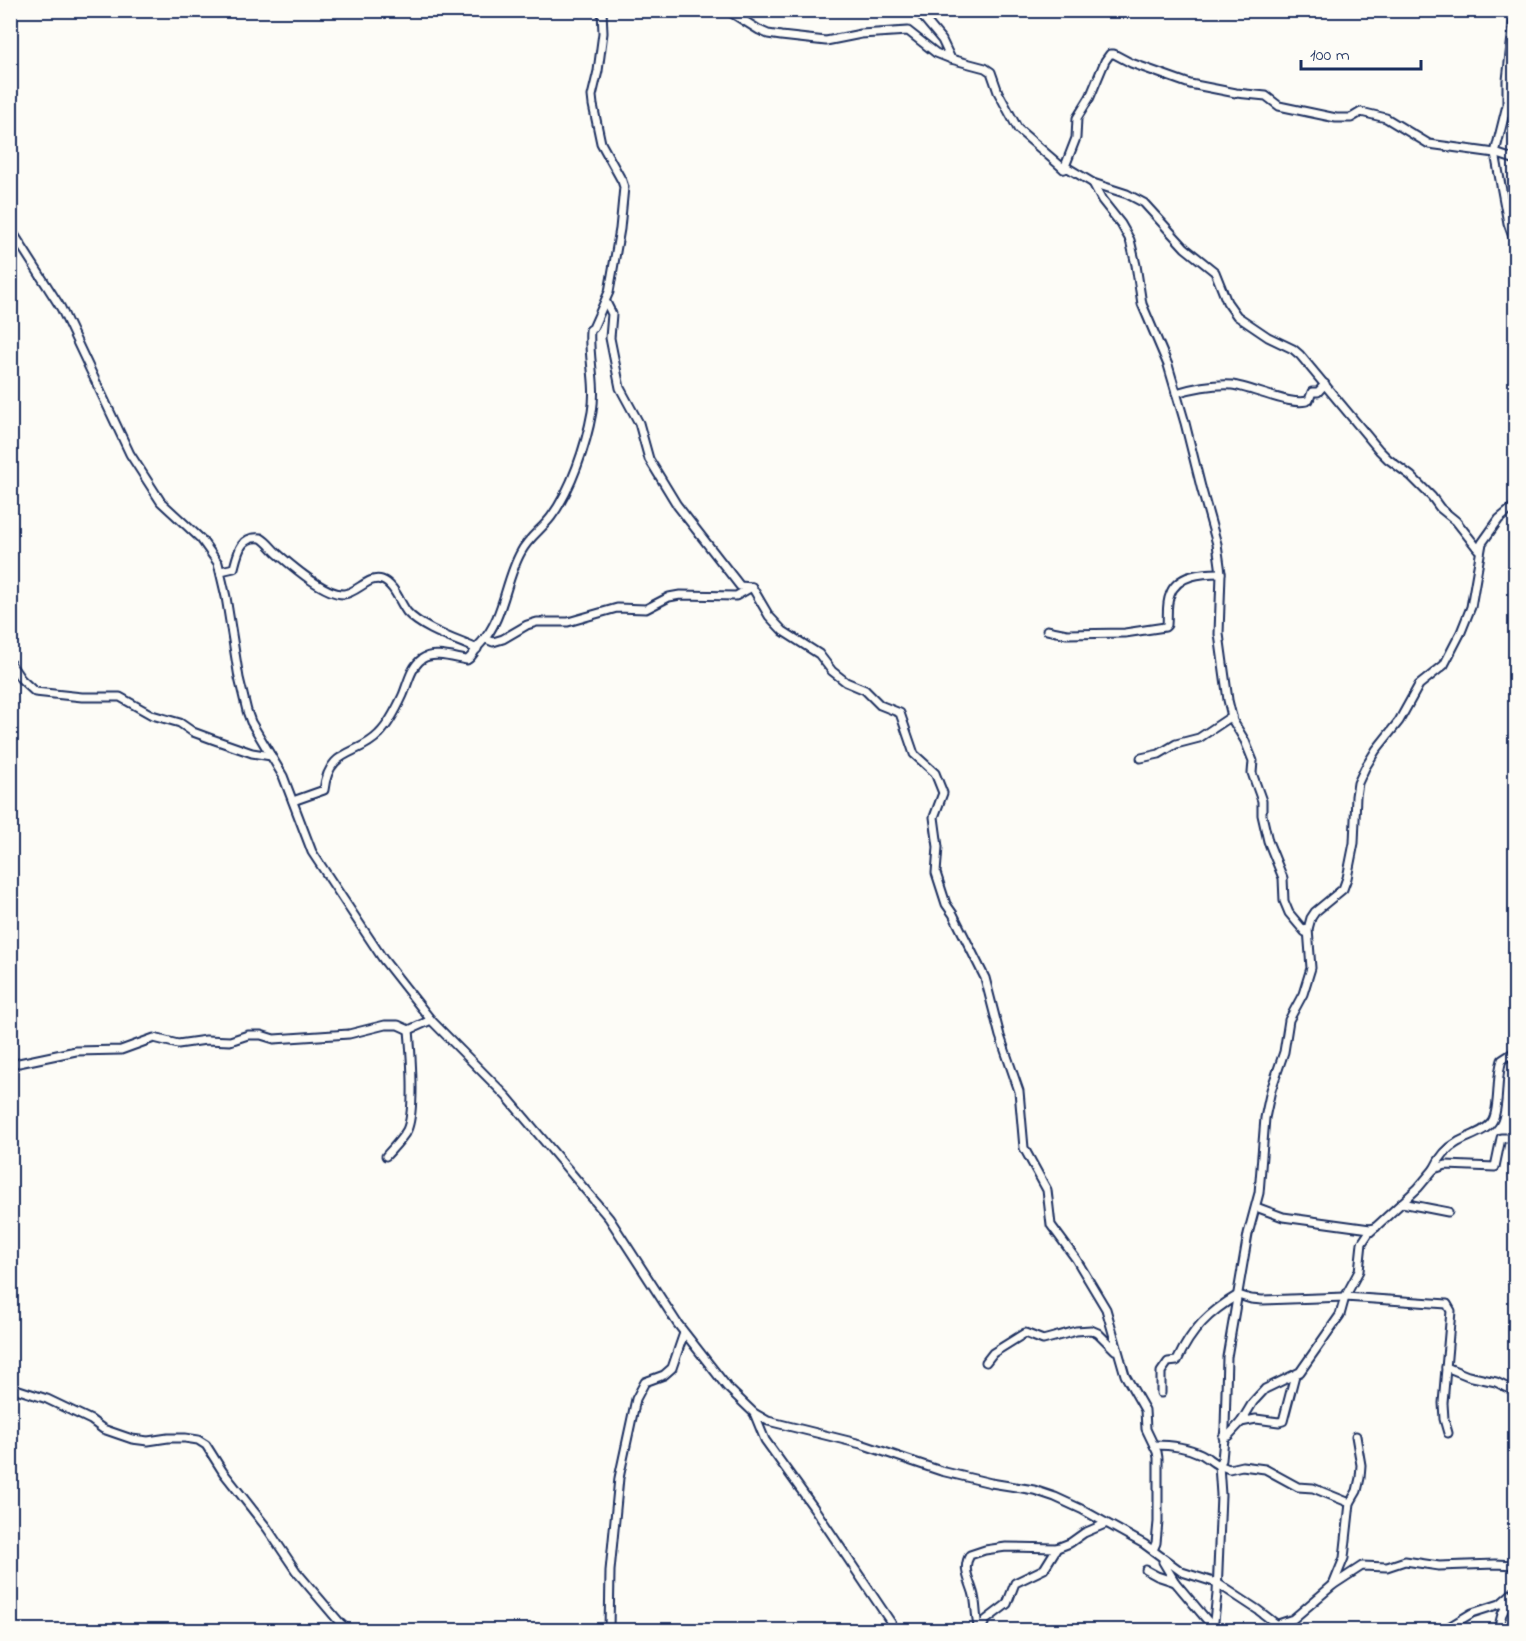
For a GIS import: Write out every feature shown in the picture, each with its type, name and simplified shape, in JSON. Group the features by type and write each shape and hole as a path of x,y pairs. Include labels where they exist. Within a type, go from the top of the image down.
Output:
{"street":[{"path":"293,801 324,790 325,776 340,757 368,743 380,733 421,660 438,655 467,660 471,658 486,639 496,618 521,550 558,507 580,460 594,399 589,351 590,330 606,302 620,229 624,187 601,143 592,105 603,33 602,10"},
{"path":"727,10 759,30 781,36 826,41 861,34 908,31 936,53 985,68 991,72 998,92 1018,129 1056,165 1064,169 1068,168 1093,183 1127,194 1144,204 1185,248 1215,272 1227,302 1237,316 1268,337 1293,349 1388,459 1411,476 1444,512 1456,521 1474,546 1478,549 1499,519 1515,504"},
{"path":"917,10 942,40 951,59"},
{"path":"1515,10 1507,80 1507,105 1495,153 1508,223 1515,245"},
{"path":"1064,169 1076,138 1077,117 1090,97 1110,54 1200,86 1266,96 1279,106 1336,118 1351,117 1361,112 1386,118 1429,144 1495,153 1515,160"},
{"path":"1093,183 1130,240 1142,304 1162,350 1176,393 1217,544 1221,573 1219,634 1232,716 1253,761 1252,773 1262,801 1266,833 1283,878 1284,901 1289,913 1305,932 1308,929"},
{"path":"10,228 61,308 142,475 161,502 201,539 214,556 221,571 232,641 251,722 283,776 312,852 383,958 431,1020 507,1097 609,1218 684,1333 726,1387 754,1413 776,1424 861,1444 940,1471 1044,1492 1081,1509 1153,1550 1212,1628"},
{"path":"606,302 612,314 610,338 620,388 639,423 650,459 677,505 704,543 740,586 752,587"},
{"path":"1176,393 1233,385 1299,403 1309,400 1312,392 1318,392 1325,384"},
{"path":"221,571 234,568 240,546 245,541 252,537 261,538 297,569 332,591 352,593 371,581 380,579 385,581 405,609 417,620 477,649"},
{"path":"1212,1628 1217,1583 1221,1495 1220,1462 1227,1357 1248,1234 1256,1207 1264,1118 1284,1052 1289,1020 1303,994 1311,968 1308,929 1315,912 1343,889 1347,878 1354,843 1358,783 1365,768 1399,721 1419,685 1444,665 1461,632 1471,607 1482,543"},
{"path":"1047,630 1067,634 1125,633 1165,627 1170,594 1173,589 1194,574 1221,573"},
{"path":"486,639 493,642 503,639 537,622 572,621 617,608 646,609 669,597 680,595 736,596 752,587"},
{"path":"752,587 769,616 783,631 819,654 832,671 846,682 865,690 880,705 900,713 915,754 933,770 938,779 943,793 934,817 938,847 937,876 946,904 985,978 1000,1036 1020,1091 1024,1148 1047,1190 1051,1226 1076,1258 1103,1302 1130,1387 1145,1410 1146,1429 1157,1452 1156,1543 1153,1550"},
{"path":"10,663 21,679 35,692 82,697 120,697 152,715 180,723 193,732 252,753 271,756"},
{"path":"1142,758 1159,754 1172,746 1199,738 1232,716"},
{"path":"19,1063 76,1051 121,1050 154,1038 178,1044 206,1040 230,1041 248,1035 261,1035 274,1039 349,1034 385,1025 398,1025 409,1030 431,1020"},
{"path":"386,1155 406,1130 411,1117 412,1062 409,1030"},
{"path":"1223,1437 1228,1436 1241,1422 1265,1389 1300,1372 1340,1315 1345,1297 1359,1271 1362,1242 1434,1169 1449,1148 1491,1123 1496,1112 1499,1068 1502,1060 1515,1052"},
{"path":"1434,1169 1446,1165 1496,1167 1501,1138 1515,1138"},
{"path":"1402,1203 1448,1212"},
{"path":"1256,1207 1283,1217 1376,1227"},
{"path":"1161,1393 1161,1372 1168,1362 1177,1361 1196,1328 1225,1302 1238,1295 1262,1300 1345,1297 1447,1304 1451,1311 1443,1412 1448,1433"},
{"path":"986,1362 993,1353 1026,1333 1043,1340 1084,1329 1098,1333 1119,1355"},
{"path":"609,1630 610,1571 618,1489 636,1400 645,1382 672,1368 684,1333"},
{"path":"1446,1367 1468,1376 1496,1382 1515,1392"},
{"path":"1241,1422 1250,1419 1279,1422 1283,1420 1295,1374"},
{"path":"10,1387 47,1399 91,1420 103,1429 132,1439 148,1441 168,1437 185,1437 198,1440 206,1445 223,1472 267,1528 296,1571 340,1624 348,1630"},
{"path":"754,1413 765,1440 896,1630"},
{"path":"1333,1585 1344,1558 1350,1503 1357,1491 1362,1465 1356,1436"},
{"path":"1154,1445 1175,1446 1199,1453 1218,1465 1220,1462"},
{"path":"1220,1462 1228,1469 1242,1466 1264,1469 1298,1487 1313,1488 1350,1503"},
{"path":"979,1630 973,1592 968,1582 970,1555 1006,1547 1057,1548 1105,1524"},
{"path":"979,1630 986,1620 1007,1604 1015,1583 1044,1569 1057,1548"},
{"path":"1161,1559 1182,1572 1217,1583 1284,1630"},
{"path":"1278,1624 1293,1619 1333,1585 1362,1566 1387,1567 1405,1561 1439,1566 1515,1565"},
{"path":"1146,1570 1175,1582"},
{"path":"1444,1630 1463,1617 1500,1604 1514,1591"},
{"path":"1498,1630 1502,1614 1514,1591"}]}
